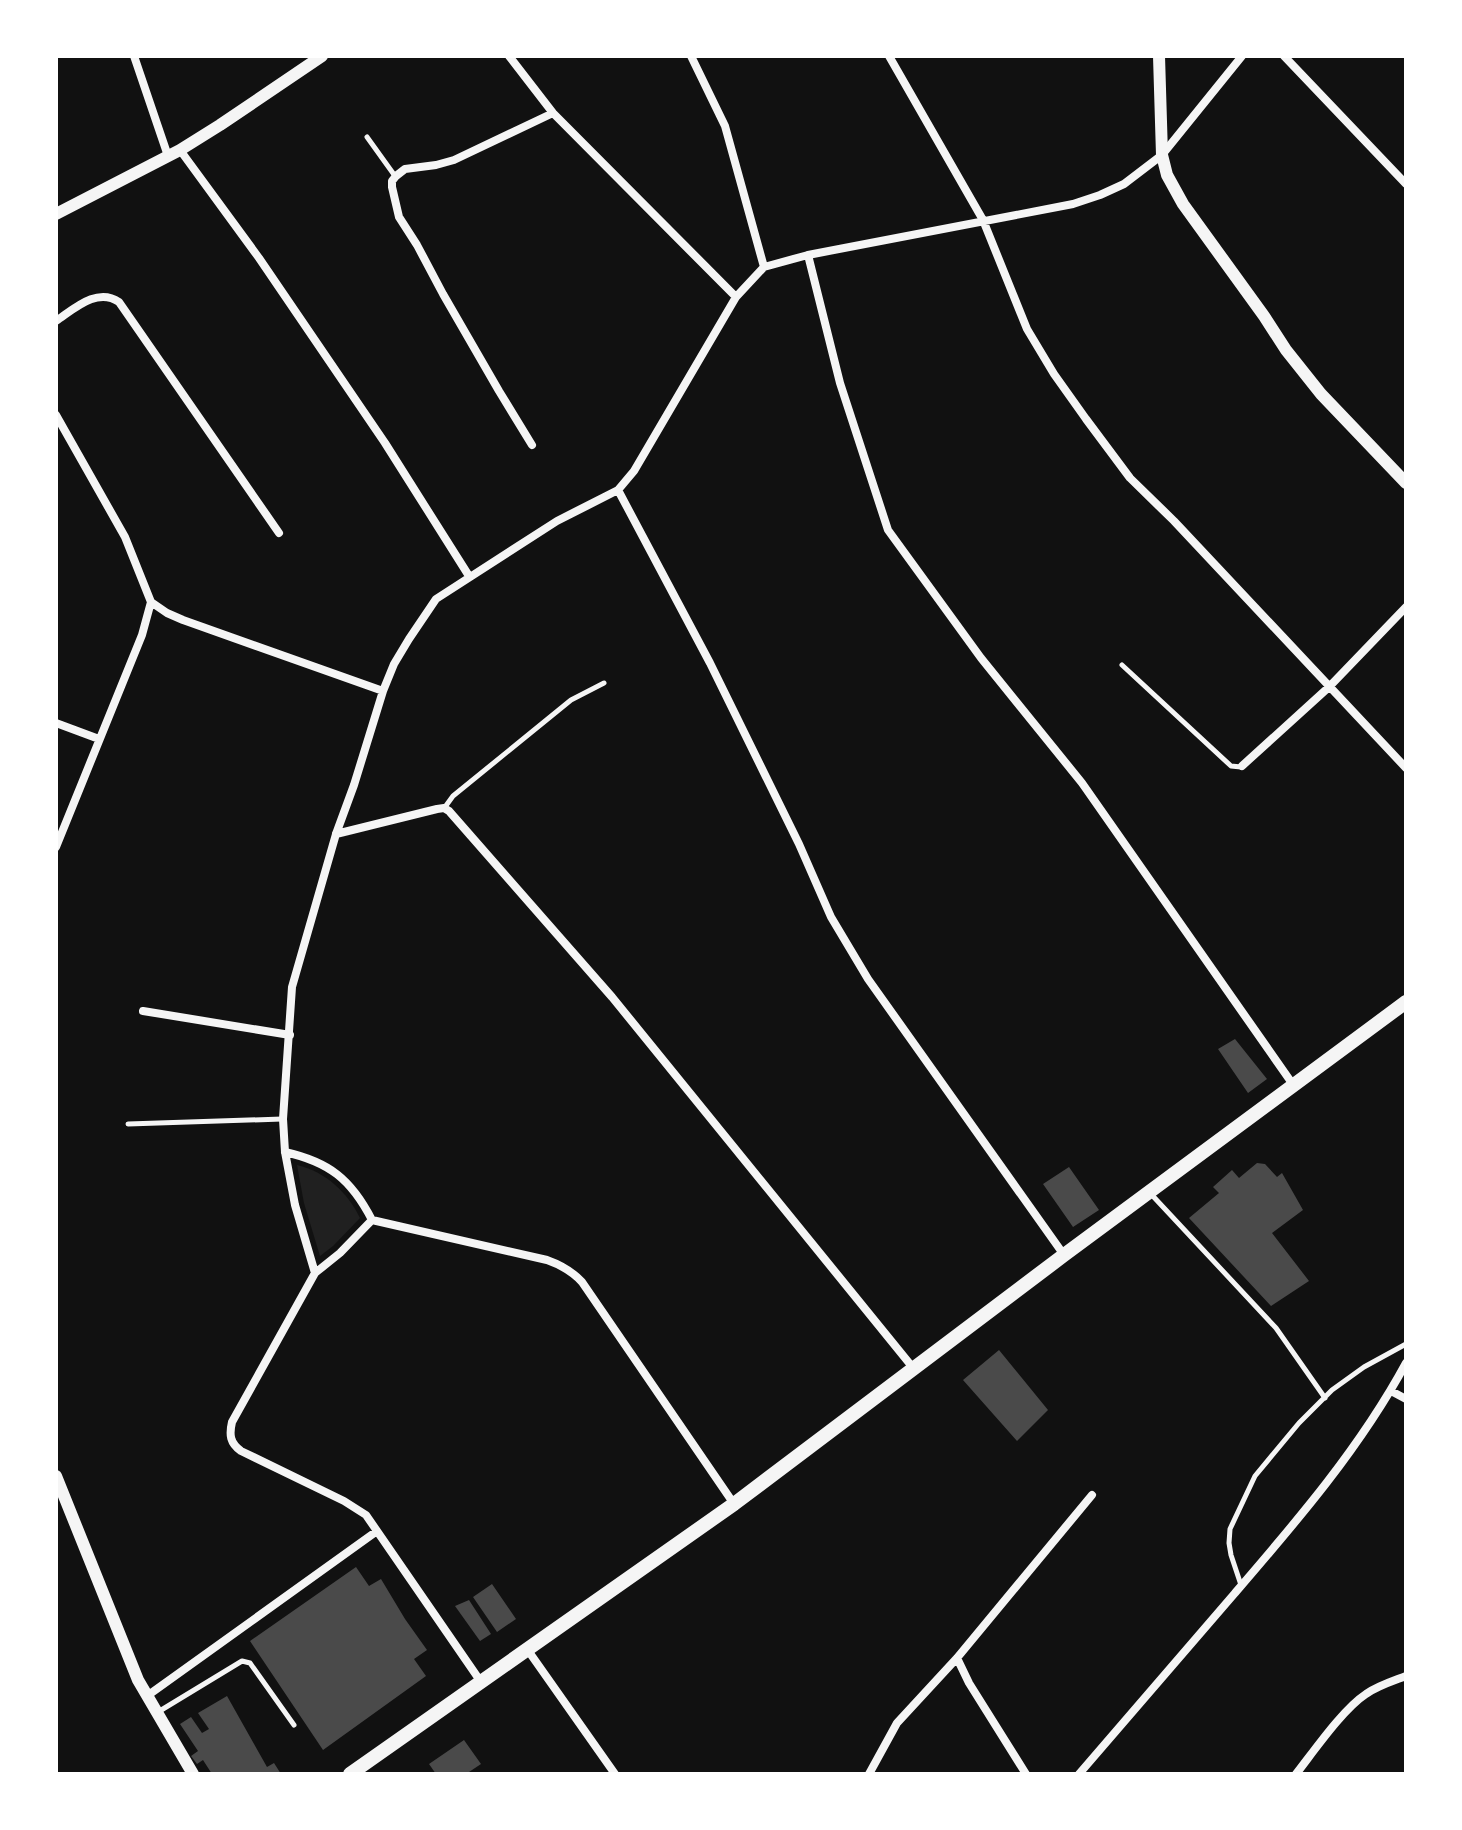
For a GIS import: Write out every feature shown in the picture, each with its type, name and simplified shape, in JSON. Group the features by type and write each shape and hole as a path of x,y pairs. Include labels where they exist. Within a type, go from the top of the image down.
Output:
{"main road":[{"path":"350,1774 734,1504 1406,1002"}],"street":[{"path":"134,56 168,156"},
{"path":"56,214 180,150 322,56"},
{"path":"509,56 553,113 736,297"},
{"path":"691,56 725,126 764,267"},
{"path":"889,56 983,220 1027,329 1086,419 1130,478 1406,768"},
{"path":"1159,56 1162,155 1167,175 1183,204 1286,350 1321,394 1406,483"},
{"path":"315,1273 295,1205 285,1152 283,1119 292,987 336,834 383,691 401,651 436,599 557,521 618,490 634,471 736,297 764,267 808,255 1073,204 1100,195 1124,184 1162,155 1242,56"},
{"path":"1284,56 1406,184"},
{"path":"532,445 399,217 392,181 405,169 454,160 553,113"},
{"path":"180,150 259,258 385,443 469,576"},
{"path":"808,255 840,383 888,530 981,658 1082,783 1295,1087"},
{"path":"56,321 88,300 105,297 119,302 279,533"},
{"path":"56,415 125,537 151,602 183,620 383,691"},
{"path":"618,490 710,663 799,844 831,917 868,979 1064,1255"},
{"path":"56,847 142,635 151,602"},
{"path":"1242,766 1329,687 1406,607"},
{"path":"56,723 99,739"},
{"path":"336,834 420,812 444,808 449,811 612,997 914,1369"},
{"path":"143,1011 290,1035"},
{"path":"285,1152 318,1162 346,1181 361,1199 372,1220 547,1260 573,1273 734,1504"},
{"path":"372,1220 315,1273 232,1422 230,1440 241,1451 366,1515 481,1682"},
{"path":"1079,1774 1342,1463 1391,1391 1406,1363"},
{"path":"1391,1391 1406,1399"},
{"path":"56,1476 134,1672 193,1774"},
{"path":"869,1774 897,1723 957,1658 1092,1495"},
{"path":"147,1696 377,1531"},
{"path":"527,1649 615,1774"},
{"path":"957,1658 969,1683 1026,1774"},
{"path":"1296,1774 1359,1699 1406,1676"}],"lane":[{"path":"367,137 396,176"},
{"path":"1122,665 1231,766 1242,766"},
{"path":"444,808 453,796 534,728 571,700 604,683"},
{"path":"128,1124 283,1119"},
{"path":"1149,1192 1276,1328 1325,1398"},
{"path":"1241,1586 1231,1555 1230,1529 1255,1476 1299,1423 1332,1390 1364,1367 1406,1344"},
{"path":"158,1713 242,1661 250,1663 294,1725"}],"shaded area":[{"path":"297,1165 334,1184 360,1218 320,1256 304,1203"}],"building":[{"path":"1235,1039 1267,1079 1248,1093 1218,1049"},
{"path":"1257,1163 1265,1164 1277,1177 1282,1173 1303,1210 1272,1233 1309,1281 1271,1306 1189,1218 1219,1193 1213,1187 1232,1170 1239,1178"},
{"path":"1069,1167 1099,1210 1073,1227 1043,1184"},
{"path":"999,1350 1048,1410 1017,1441 963,1380"},
{"path":"356,1567 369,1586 381,1579 427,1650 414,1659 426,1676 323,1750 250,1641"},
{"path":"492,1584 516,1619 497,1632 473,1597"},
{"path":"469,1600 491,1634 480,1641 455,1606"},
{"path":"227,1696 267,1767 274,1763 281,1774 212,1774 203,1760 197,1764 191,1756 198,1751 180,1724 191,1717 202,1733 209,1729 198,1713"},
{"path":"464,1740 481,1764 466,1774 436,1774 429,1764"}]}
